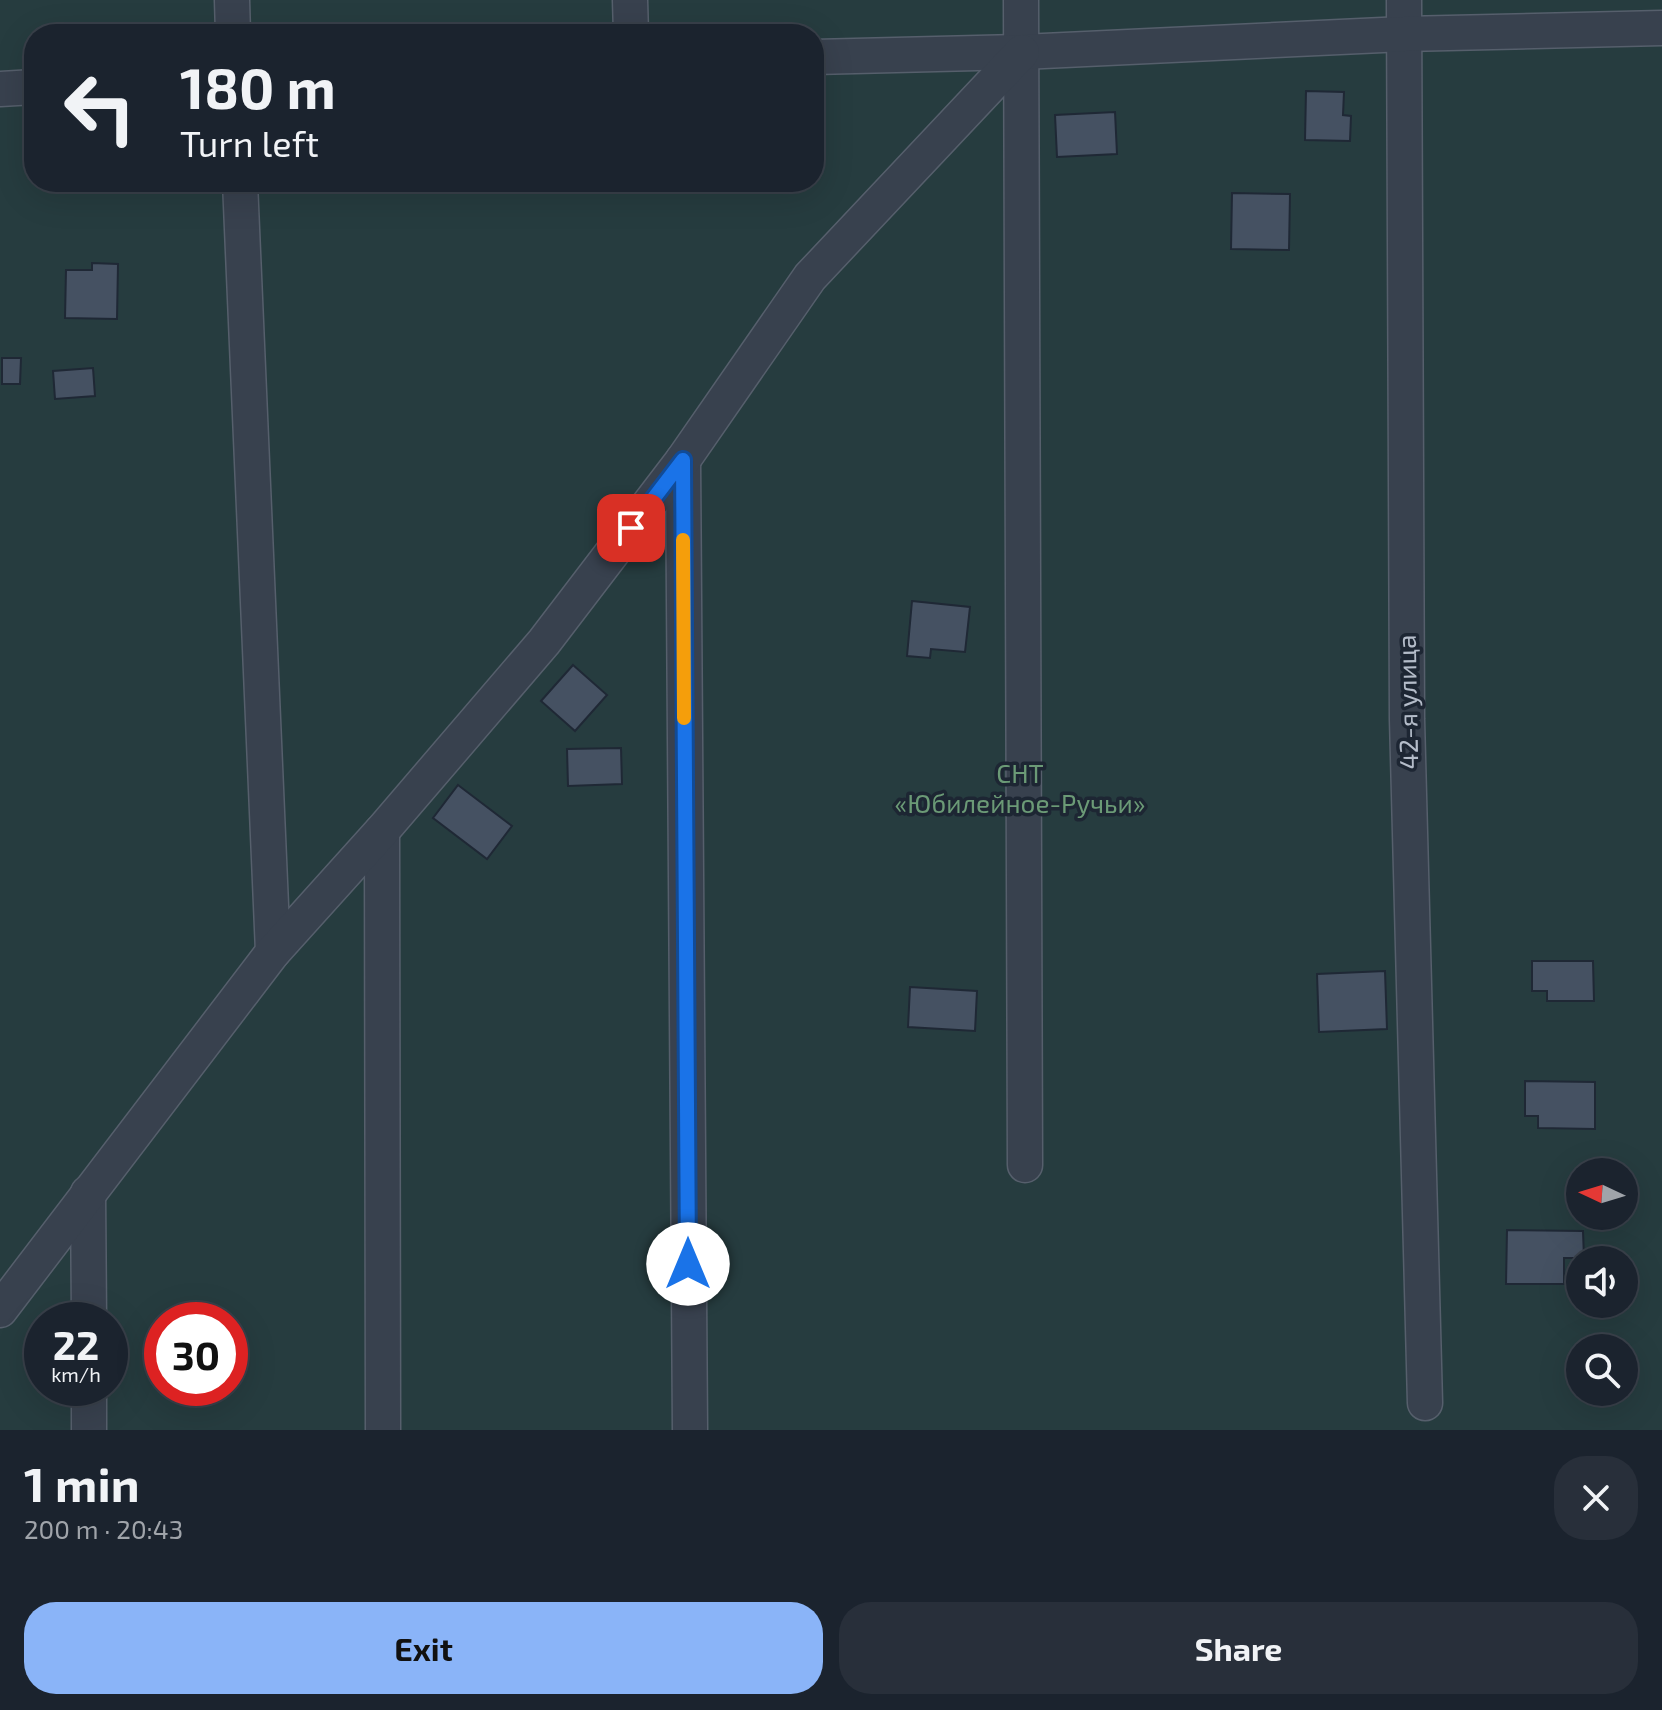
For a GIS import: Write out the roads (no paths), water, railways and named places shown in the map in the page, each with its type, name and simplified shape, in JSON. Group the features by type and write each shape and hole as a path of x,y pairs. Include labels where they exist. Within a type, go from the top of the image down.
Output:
{"street":[{"path":"232,0 233,24"},
{"path":"630,0 631,24"},
{"path":"1021,0 1025,1165"},
{"name":"42-я улица","path":"1404,0 1407,719 1425,1403"},
{"path":"824,57 1022,52 1404,34 1662,28"},
{"path":"0,1310 273,952 382,831 544,642 683,460 810,277 1022,52"},
{"path":"0,89 24,88"},
{"path":"240,192 273,952"},
{"path":"683,460 690,1430"},
{"path":"382,831 383,1430"},
{"path":"88,1193 89,1302"},
{"path":"89,1406 89,1430"}],"park label":[{"name":"СНТ «Юбилейное-Ручьи»","path":"1020,789"}]}
